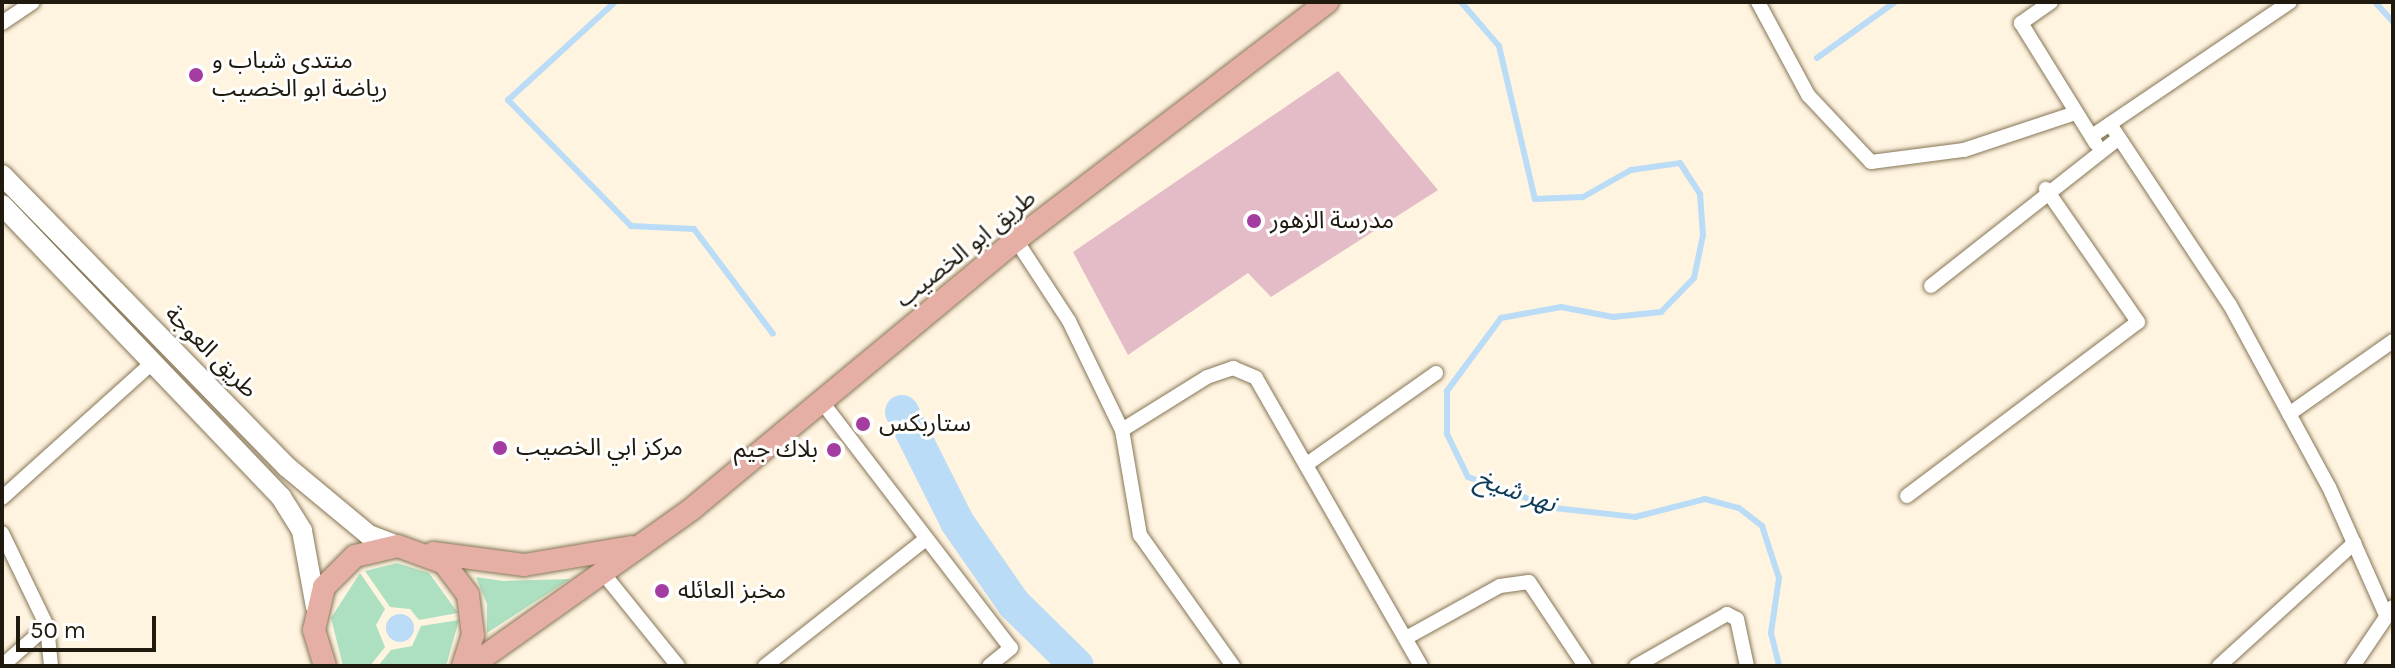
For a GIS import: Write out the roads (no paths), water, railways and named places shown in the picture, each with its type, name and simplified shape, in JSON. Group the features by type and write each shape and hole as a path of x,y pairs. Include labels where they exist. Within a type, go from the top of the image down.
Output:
{"main road":[{"name":"طريق ابو الخصيب","path":"471,666 645,544 1016,240 1327,2"},
{"name":"طريق العوجة","path":"2,175 287,467 369,535 398,546"},
{"name":"طريق العوجة","path":"2,205 281,497 302,531 315,618"},
{"name":"طريق ابو الخصيب","path":"398,546 524,565 645,544"},
{"path":"309,666 315,618 337,569 355,556 398,546"},
{"path":"422,551 444,563 468,595 473,635 463,666"},
{"path":"315,618 325,666"}],"street":[{"path":"2,23 33,2"},
{"path":"1758,2 1808,95 1871,162 1964,150 2075,113"},
{"path":"2051,2 2021,23 2100,151"},
{"path":"2092,136 2290,2"},
{"path":"2110,124 2230,305 2389,610 2353,666"},
{"path":"1931,286 2046,189 2119,138"},
{"path":"1907,496 2138,322 2046,189"},
{"path":"1016,240 1069,321 1122,430 1140,535 1233,666"},
{"path":"2289,414 2393,341"},
{"path":"2,498 152,363"},
{"path":"1122,430 1233,368 1256,378 1421,666"},
{"path":"1307,464 1436,373"},
{"path":"822,402 1011,648 989,666"},
{"path":"2,533 47,626 51,666"},
{"path":"765,666 926,539"},
{"path":"2219,666 2354,543"},
{"path":"603,573 678,666"},
{"path":"1406,638 1500,586 1529,582 1585,666"},
{"path":"1636,666 1727,614 1737,619 1747,666"},
{"path":"2,666 47,626"}],"water":[{"path":"400,614 410,618 414,628 410,638 400,642 390,638 386,628 390,618"}],"waterway":[{"path":"615,2 508,100 631,226 694,229 773,334"},
{"name":"نهر شيخ","path":"1461,2 1499,46 1535,199 1583,197 1631,170 1680,163 1700,194 1703,235 1694,278 1661,312 1613,317 1561,307 1501,318 1447,391 1447,434 1468,477 1554,508 1635,517 1705,499 1739,508 1762,526 1779,578 1771,633 1779,666"},
{"path":"1817,58 1895,2"},
{"path":"2375,2 2393,22"},
{"path":"902,412 957,522 1014,604 1077,666"}],"place":[{"name":"منتدى شباب و رياضة ابو الخصيب","path":"196,75"},
{"name":"مدرسة الزهور","path":"1254,221"},
{"name":"ستاربكس","path":"863,424"},
{"name":"مركز ابي الخصيب","path":"500,448"},
{"name":"بلاك جيم","path":"834,450"},
{"name":"مخبز العائله","path":"662,591"}]}
